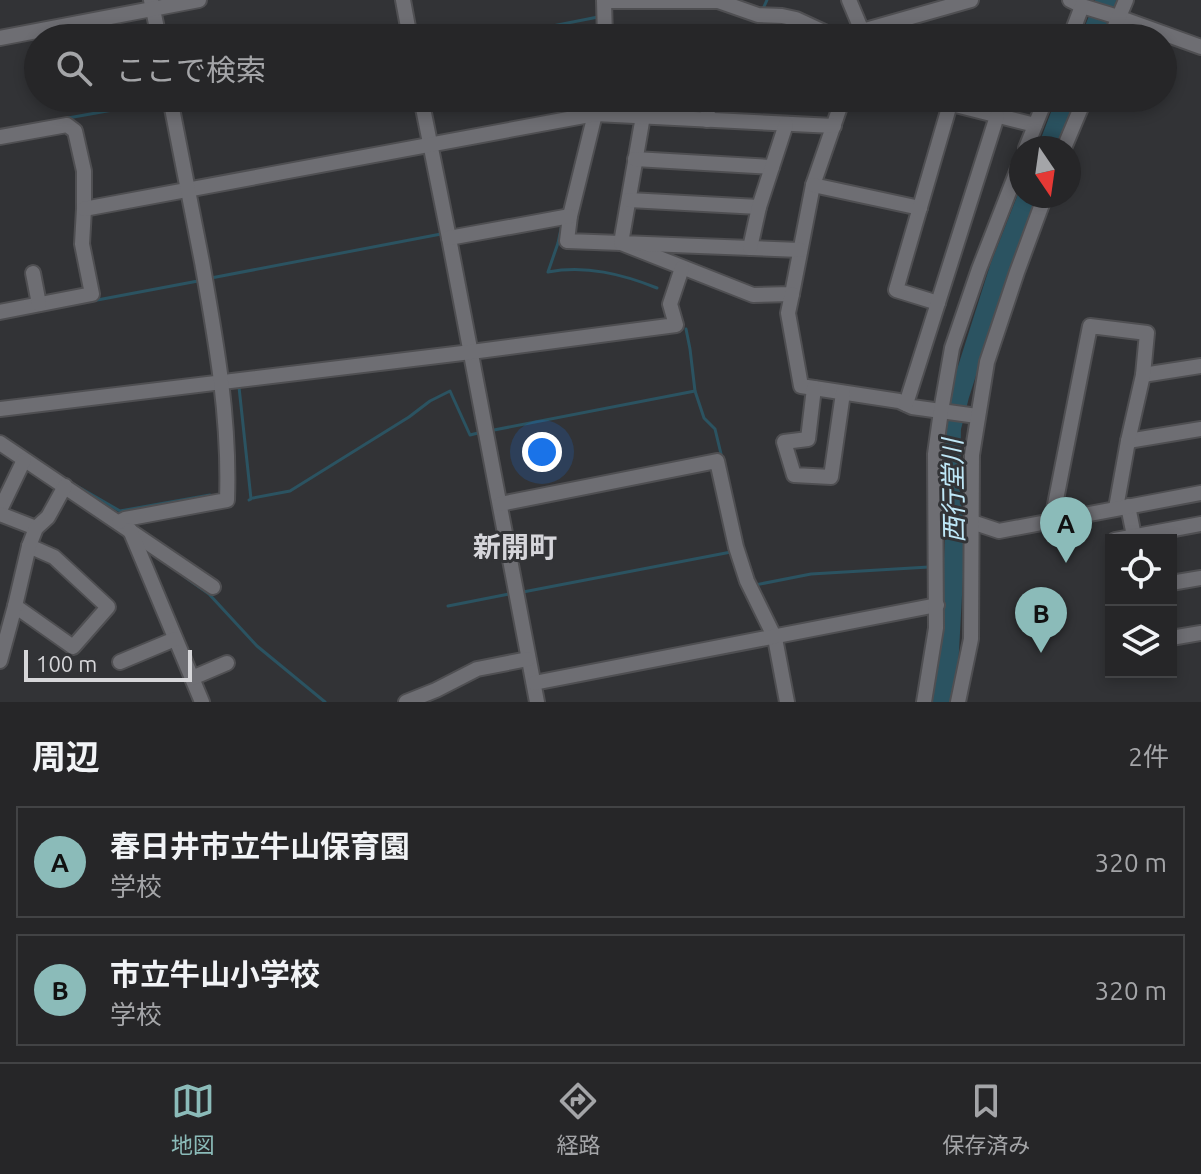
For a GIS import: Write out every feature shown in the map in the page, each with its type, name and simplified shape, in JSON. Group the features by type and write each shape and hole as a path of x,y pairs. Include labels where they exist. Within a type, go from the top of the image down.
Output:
{"street":[{"path":"63,24 152,4 199,0"},
{"path":"403,0 407,24"},
{"path":"849,0 857,24"},
{"path":"896,24 971,0"},
{"path":"1114,24 1126,0"},
{"path":"605,24 604,1 718,1 758,15 782,16 808,24"},
{"path":"152,4 156,24"},
{"path":"1074,24 1080,4 1139,24"},
{"path":"0,38 24,33"},
{"path":"1177,38 1201,47"},
{"path":"173,112 222,382 227,435 227,500 125,519 124,526 202,702"},
{"path":"424,112 537,702"},
{"path":"707,120 708,112"},
{"path":"838,112 813,185 788,313 801,386 975,415"},
{"path":"938,303 896,290 948,112"},
{"path":"981,112 1035,125"},
{"path":"1031,136 1040,112"},
{"path":"1069,136 1079,112"},
{"path":"84,209 593,114 834,126"},
{"path":"593,114 567,241 800,250"},
{"path":"621,243 643,116"},
{"path":"906,404 997,116"},
{"path":"750,248 759,207 786,124"},
{"path":"0,137 67,125 75,131 84,171 82,244 92,294 0,312"},
{"path":"635,159 772,167"},
{"path":"813,185 920,208"},
{"path":"924,702 936,628 935,454 952,348 1009,192"},
{"path":"629,200 759,207"},
{"path":"958,702 971,639 975,415 987,362 1041,208"},
{"path":"449,238 570,216"},
{"path":"621,243 753,295 792,294"},
{"path":"0,409 676,325 670,304 682,268"},
{"path":"33,273 39,304"},
{"path":"1052,520 1090,326 1147,333 1143,375 1128,441 1122,507 1133,534"},
{"path":"1143,375 1201,366"},
{"path":"814,388 808,439 784,442 794,475 831,477 843,393"},
{"path":"1128,441 1201,429"},
{"path":"2,447 213,587"},
{"path":"24,460 0,512 36,528"},
{"path":"500,504 717,461 747,581 775,638 787,702"},
{"path":"0,660 29,546 36,528 48,517 65,486"},
{"path":"972,522 999,531 1201,493"},
{"path":"1145,534 1201,524"},
{"path":"15,606 73,647 108,607 54,557 29,546"},
{"path":"1177,582 1201,578"},
{"path":"534,683 937,605"},
{"path":"1177,637 1201,633"},
{"path":"120,662 175,639"},
{"path":"406,702 477,669 528,659"},
{"path":"192,678 227,663"}],"waterway":[{"path":"762,11 767,0"},
{"name":"西行堂川","path":"1097,24 1106,0"},
{"path":"562,24 598,17"},
{"path":"68,118 102,112"},
{"name":"西行堂川","path":"1053,136 1062,112"},
{"name":"西行堂川","path":"940,702 948,669 955,540 950,491 951,428 1000,267 1023,208"},
{"path":"562,224 548,272 604,272 657,288"},
{"path":"211,278 441,234"},
{"path":"92,301 198,281"},
{"path":"686,329 695,391 704,418 715,429 722,458"},
{"path":"239,387 249,500"},
{"path":"253,498 290,491 450,391 470,435 478,433"},
{"path":"494,430 695,391"},
{"path":"75,485 120,511 210,495"},
{"path":"523,592 731,552"},
{"path":"755,585 811,574 929,567"},
{"path":"185,577 209,594 257,646 325,702"},
{"path":"448,606 509,594"}],"place":[{"name":"春日井市立牛山保育園","path":"1066,563"},
{"name":"市立牛山小学校","path":"1041,653"}],"district":[{"name":"新開町","path":"515,546"}]}
